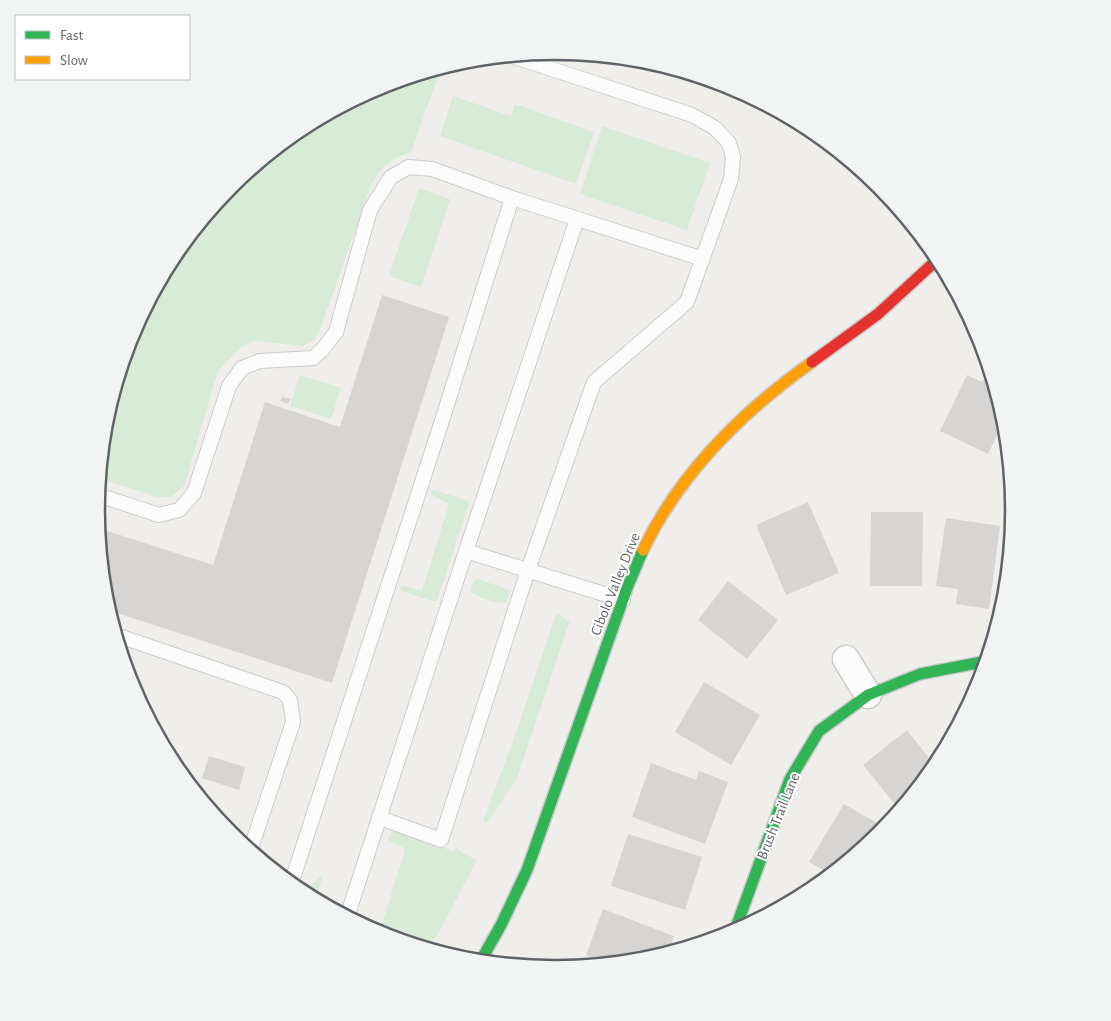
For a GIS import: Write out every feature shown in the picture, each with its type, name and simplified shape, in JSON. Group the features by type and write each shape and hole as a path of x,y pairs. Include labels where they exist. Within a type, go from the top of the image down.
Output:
{"main road":[{"name":"Cibolo Valley Drive","path":"484,955 501,926 527,870 622,600 647,542 676,496 714,448 758,404 801,370 896,301 933,264"},
{"name":"Brush Trail Lane","path":"738,923 790,779 820,732 868,695 920,674 979,663"}],"street":[{"path":"846,658 868,695"}],"lane":[{"path":"380,818 441,840 528,570 594,382 687,302 731,179 733,157 729,143 715,128 692,115 527,61"},
{"path":"105,497 159,515 179,510 194,493 229,386 242,368 260,361 312,358 323,349 336,332 370,210 391,177 409,167 432,170 512,198 703,259"},
{"path":"293,877 512,198"},
{"path":"349,911 466,551 577,219"},
{"path":"466,551 622,600"},
{"path":"124,639 283,692 290,700 293,722 252,844"}],"green space":[{"path":"438,75 411,152 387,164 371,185 320,330 314,340 303,346 255,341 241,347 218,371 184,486 171,497 157,497 106,480 114,423 120,394 129,366 151,311 181,260 217,213 258,172 281,153 330,120 356,106 383,94"},
{"path":"453,96 511,116 515,104 594,132 576,184 440,136"},
{"path":"602,126 710,163 687,230 580,194"},
{"path":"419,188 450,199 421,287 389,276"},
{"path":"300,375 341,388 331,419 290,406"},
{"path":"434,490 466,500 469,503 437,601 402,591 400,588 403,585 422,591 449,504 432,495 431,492"},
{"path":"478,579 509,590 507,603 487,600 473,593 470,590 474,581"},
{"path":"556,614 562,616 570,623 517,778 487,823 483,821 517,730"},
{"path":"392,831 453,851 456,847 462,853 477,860 438,934 431,943 381,926 405,851 404,848 388,840"},
{"path":"323,873 318,893 309,888"}],"building":[{"path":"382,295 449,317 332,683 117,613 109,569 106,530 213,565 265,402 340,427"},
{"path":"967,375 982,382 985,376 999,432 988,454 940,431"},
{"path":"282,397 290,399 288,404 280,401"},
{"path":"808,502 839,573 786,595 756,525"},
{"path":"871,512 923,512 922,586 870,586"},
{"path":"946,518 1000,526 989,609 956,604 958,589 936,586"},
{"path":"728,581 778,620 747,659 698,620"},
{"path":"704,682 760,715 731,765 675,732"},
{"path":"907,730 931,760 896,805 863,765"},
{"path":"209,756 245,767 239,790 202,778"},
{"path":"651,763 696,780 699,771 728,782 705,844 632,817"},
{"path":"844,804 879,824 853,849 825,871 809,862"},
{"path":"628,834 702,857 685,910 611,886"},
{"path":"603,909 674,936 671,946 597,959 586,955"}],"traffic: fast":[{"path":"484,955 501,925 527,870 627,588 643,550"},
{"path":"738,923 790,779 819,731 868,695 920,674 979,663"}],"traffic: slow":[{"path":"643,550 675,495 716,446 762,401 812,362"}],"traffic: jam":[{"path":"812,362 878,314 933,264"}]}
